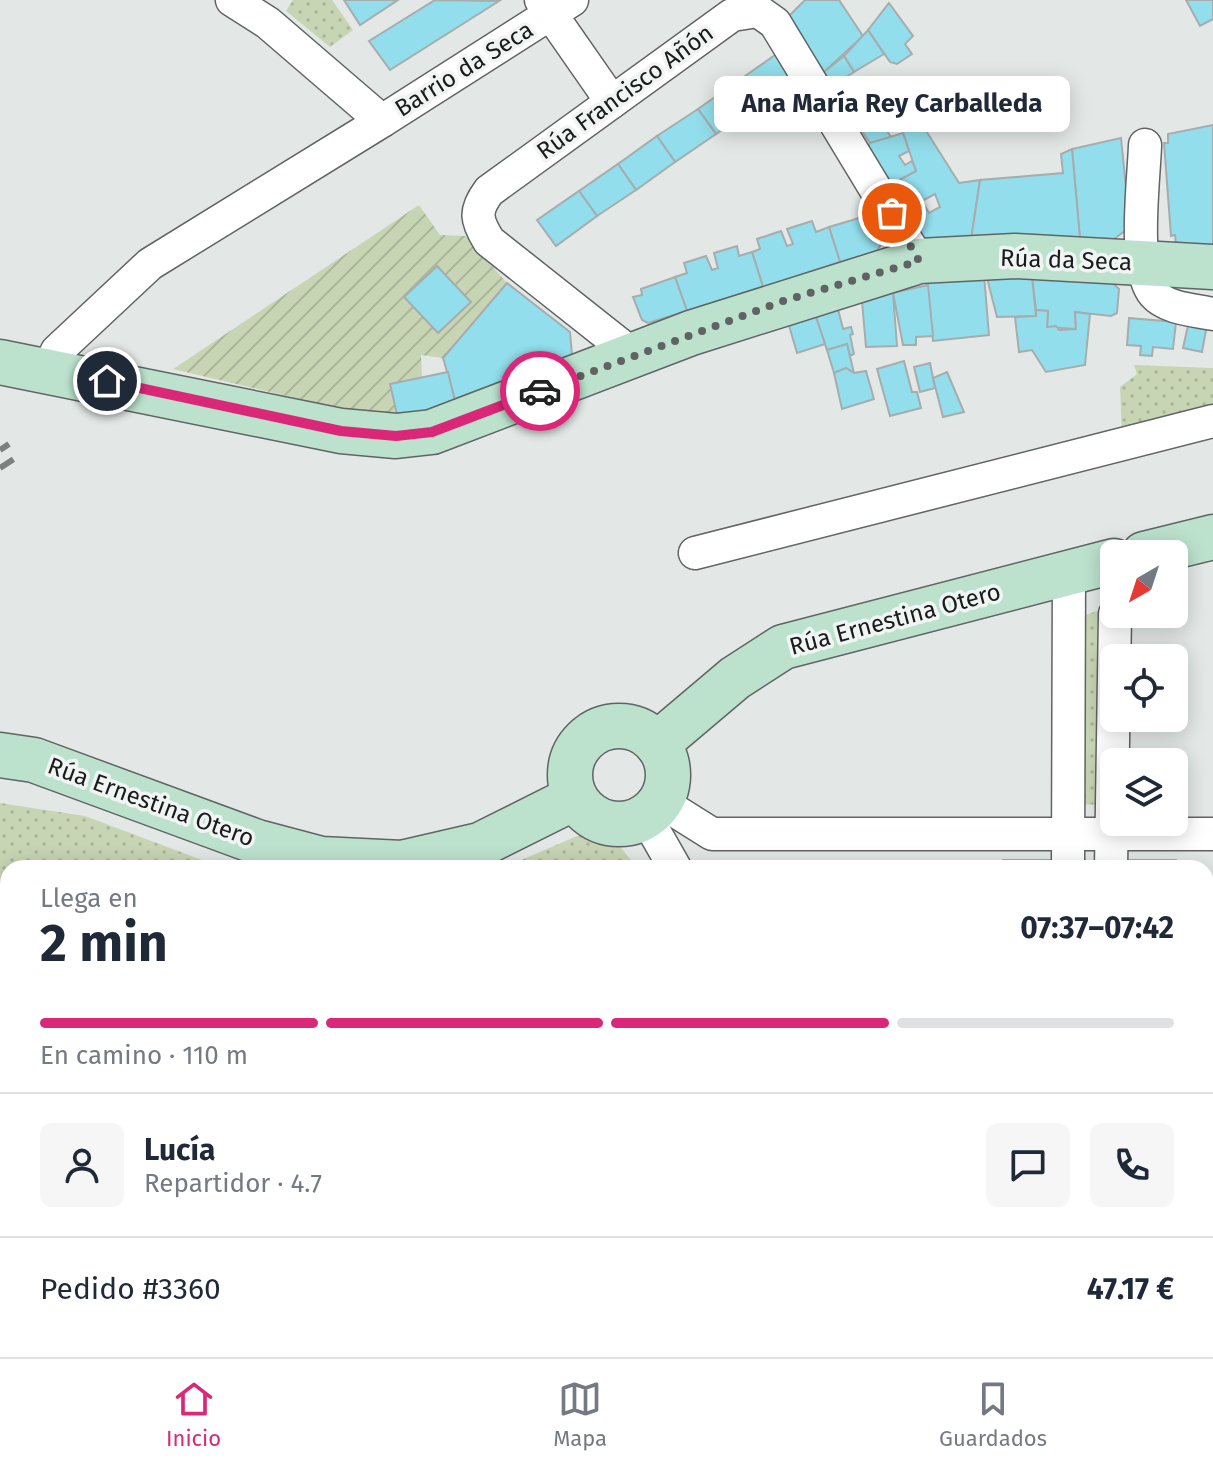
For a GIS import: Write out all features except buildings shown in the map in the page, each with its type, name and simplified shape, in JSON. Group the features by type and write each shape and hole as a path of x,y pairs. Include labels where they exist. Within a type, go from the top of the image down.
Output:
{"street":[{"name":"Barrio da Seca","path":"232,0 274,12 382,121 555,4 612,102"},
{"name":"Rúa Francisco Añón","path":"633,355 489,241 478,223 477,206 489,191 732,15 758,11 775,23 919,261"},
{"path":"48,369 57,351 150,264 382,121"},
{"path":"1145,145 1142,261 1155,296 1171,305 1213,314"},
{"name":"Rúa da Seca","path":"0,362 48,369 341,431 396,436 446,428 783,301 919,261 1015,256 1213,267"},
{"path":"695,553 1213,421"},
{"path":"1188,543 1213,537"},
{"name":"Rúa Ernestina Otero","path":"657,744 735,678 783,647 1100,565"},
{"path":"1068,860 1069,573"},
{"path":"1113,748 1115,628"},
{"path":"630,727 645,733 657,744 668,772 654,810 631,824 614,825 584,812 574,798 569,767 585,739 598,730 630,727"},
{"name":"Rúa Ernestina Otero","path":"0,755 34,760 257,842 321,859 341,860"},
{"name":"Rúa Ernestina Otero","path":"415,860 480,845 574,798"},
{"path":"654,810 712,834 1100,833"},
{"path":"654,810 672,860"},
{"path":"1188,834 1213,834"},
{"path":"1111,836 1111,860"}],"green space":[{"path":"293,0 332,0 353,30 330,47 286,11"},
{"path":"419,205 440,235 466,236 507,283 443,358 421,355 422,377 391,385 399,423 173,369"},
{"path":"1134,365 1213,368 1213,413 1122,435 1120,387 1137,374"},
{"path":"1100,610 1100,628 1105,628 1105,644 1100,644 1100,732 1104,732 1104,748 1100,748 1100,805 1078,804 1080,617"},
{"path":"0,803 85,816 202,860 0,860"},
{"path":"577,836 615,840 631,860 522,860"}],"railway":[{"path":"0,450 9,444"},
{"path":"0,468 17,457"}],"way so far":[{"path":"540,391 783,301 919,261 892,213"}],"place":[{"name":"Ana María Rey Carballeda","path":"892,213"}],"route":[{"path":"107,381 376,436 432,432 540,391"}]}
